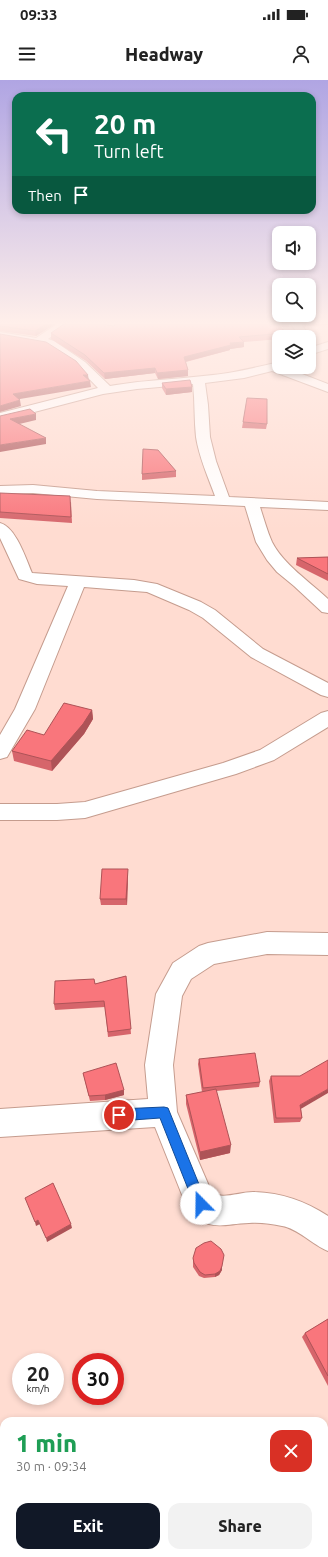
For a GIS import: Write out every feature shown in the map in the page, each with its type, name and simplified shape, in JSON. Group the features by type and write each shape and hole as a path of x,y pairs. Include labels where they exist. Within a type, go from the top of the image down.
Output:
{"street":[{"path":"0,417 95,393"},
{"path":"200,393 203,437 209,461 224,502"},
{"path":"0,490 33,489 97,495 328,506"},
{"path":"251,503 264,542 273,558 328,608"},
{"path":"0,528 10,540 25,576 37,579 134,585 151,588 195,606 209,614 257,653 328,691"},
{"path":"0,752 25,709 78,582"},
{"path":"0,812 57,812 85,810 229,769 267,755 328,718"},
{"path":"328,944 267,943 208,954 182,971 169,994 159,1065 164,1112 201,1204 208,1210 218,1212 251,1207 284,1210 313,1224 328,1235"},
{"path":"0,1123 164,1112"}],"building":[{"path":"0,393 19,393 13,394 20,400 0,406"},
{"path":"247,398 267,399 267,424 243,422"},
{"path":"30,409 36,414 10,419 46,438 0,445 0,416"},
{"path":"143,449 158,450 176,471 142,474"},
{"path":"0,493 70,496 71,517 0,512"},
{"path":"328,557 328,574 297,558"},
{"path":"64,703 92,710 83,724 51,761 12,751 27,730 44,735"},
{"path":"102,869 128,869 126,899 100,899"},
{"path":"126,976 131,1029 108,1032 104,1001 54,1004 55,981 94,979 95,984"},
{"path":"255,1053 260,1082 203,1088 199,1059"},
{"path":"328,1060 328,1089 300,1105 302,1118 276,1118 271,1076 300,1076"},
{"path":"116,1063 124,1090 105,1095 89,1096 83,1073"},
{"path":"216,1089 231,1145 200,1152 186,1095"},
{"path":"53,1183 71,1224 46,1238 38,1220 35,1222 25,1198"},
{"path":"211,1241 221,1249 224,1255 220,1271 215,1274 205,1275 200,1272 194,1263 193,1258 196,1248"},
{"path":"328,1319 328,1376 305,1333"}],"route":[{"path":"119,1115 164,1112 201,1204"}]}
